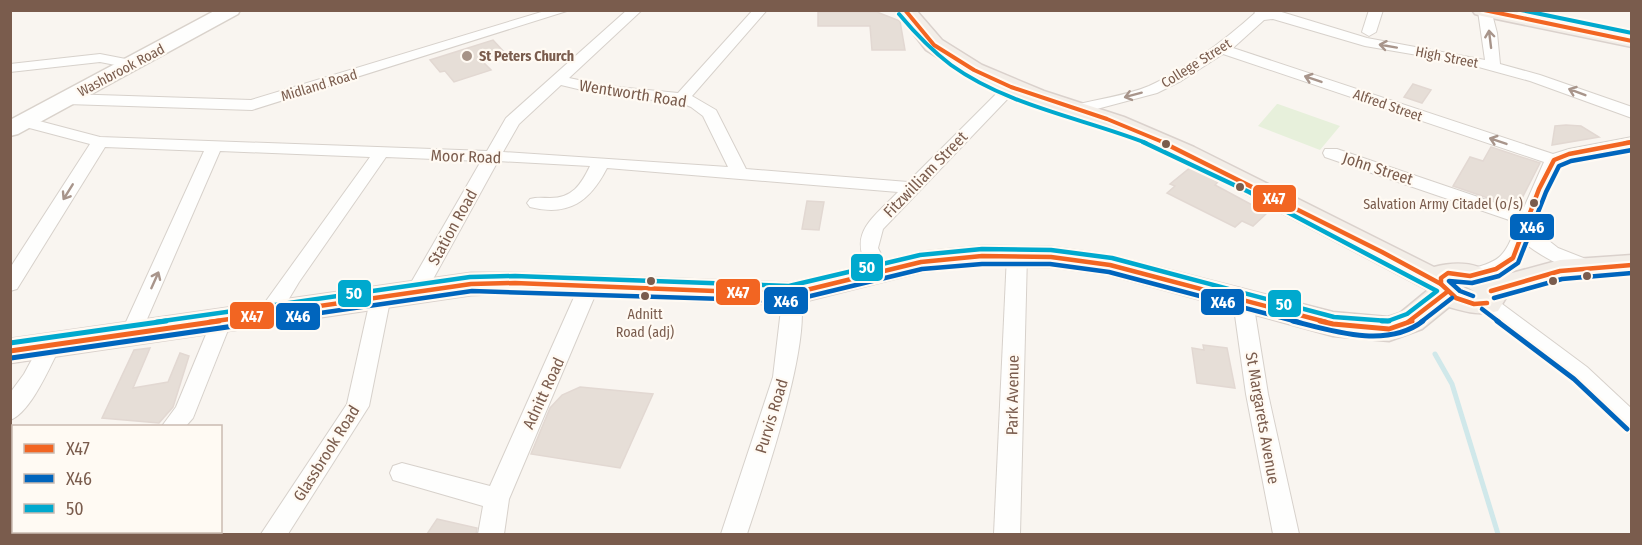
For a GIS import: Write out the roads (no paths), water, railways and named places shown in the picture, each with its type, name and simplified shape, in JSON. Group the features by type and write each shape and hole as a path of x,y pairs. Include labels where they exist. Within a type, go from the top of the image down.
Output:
{"main road":[{"name":"Washbrook Road","path":"17,125 231,10"},
{"path":"905,10 934,45 974,70 1011,87 1127,126 1467,289"},
{"path":"1484,11 1632,41"},
{"path":"10,351 420,290 494,282 790,294 879,271 951,258 1017,255 1110,265 1333,324 1389,329 1411,321 1467,289 1537,273 1584,266 1632,265"}],"street":[{"name":"Midland Road","path":"67,99 252,105 564,10"},
{"name":"Station Road","path":"420,290 422,281 512,121 636,10"},
{"path":"682,98 761,10"},
{"path":"1369,32 1376,10"},
{"path":"1484,11 1493,67"},
{"name":"High Street","path":"1265,13 1365,42 1493,67 1559,85 1632,113"},
{"name":"College Street","path":"1078,109 1152,90 1176,78 1213,52 1223,49 1265,13"},
{"name":"Alfred Street","path":"1223,49 1554,160"},
{"path":"10,68 100,58 131,64"},
{"name":"Wentworth Road","path":"558,80 607,91 682,98 698,104 710,113 738,173"},
{"name":"Fitzwilliam Street","path":"879,271 872,259 868,238 876,225 1011,87"},
{"name":"Moor Road","path":"17,125 100,142 601,162 910,188"},
{"path":"1632,141 1569,154 1554,160 1542,181 1513,258 1467,289 1579,373 1632,424"},
{"path":"10,284 100,142"},
{"path":"131,333 214,147"},
{"path":"271,312 286,287 381,153"},
{"name":"John Street","path":"1331,153 1525,225"},
{"path":"536,203 559,205 581,195 586,191 601,162"},
{"path":"1525,225 1533,241 1546,251 1584,266"},
{"name":"Park Avenue","path":"1006,534 1010,492 1013,311 1017,255"},
{"name":"Adnitt Road","path":"491,534 496,499 589,286"},
{"name":"Purvis Road","path":"734,534 784,377 792,301 790,294"},
{"name":"Glassbrook Road","path":"274,534 358,406 381,296"},
{"name":"St Margarets Avenue","path":"1243,301 1257,394 1286,534"},
{"path":"174,425 185,412 222,320"},
{"path":"10,411 32,380 50,345"},
{"path":"402,473 496,499"}],"waterway":[{"path":"1435,354 1452,384 1498,534"}],"place":[{"name":"St Peters Church","path":"467,56"},
{"name":"Salvation Army Citadel (o/s)","path":"1534,203"},
{"name":"Adnitt Road (adj)","path":"645,296"}]}
